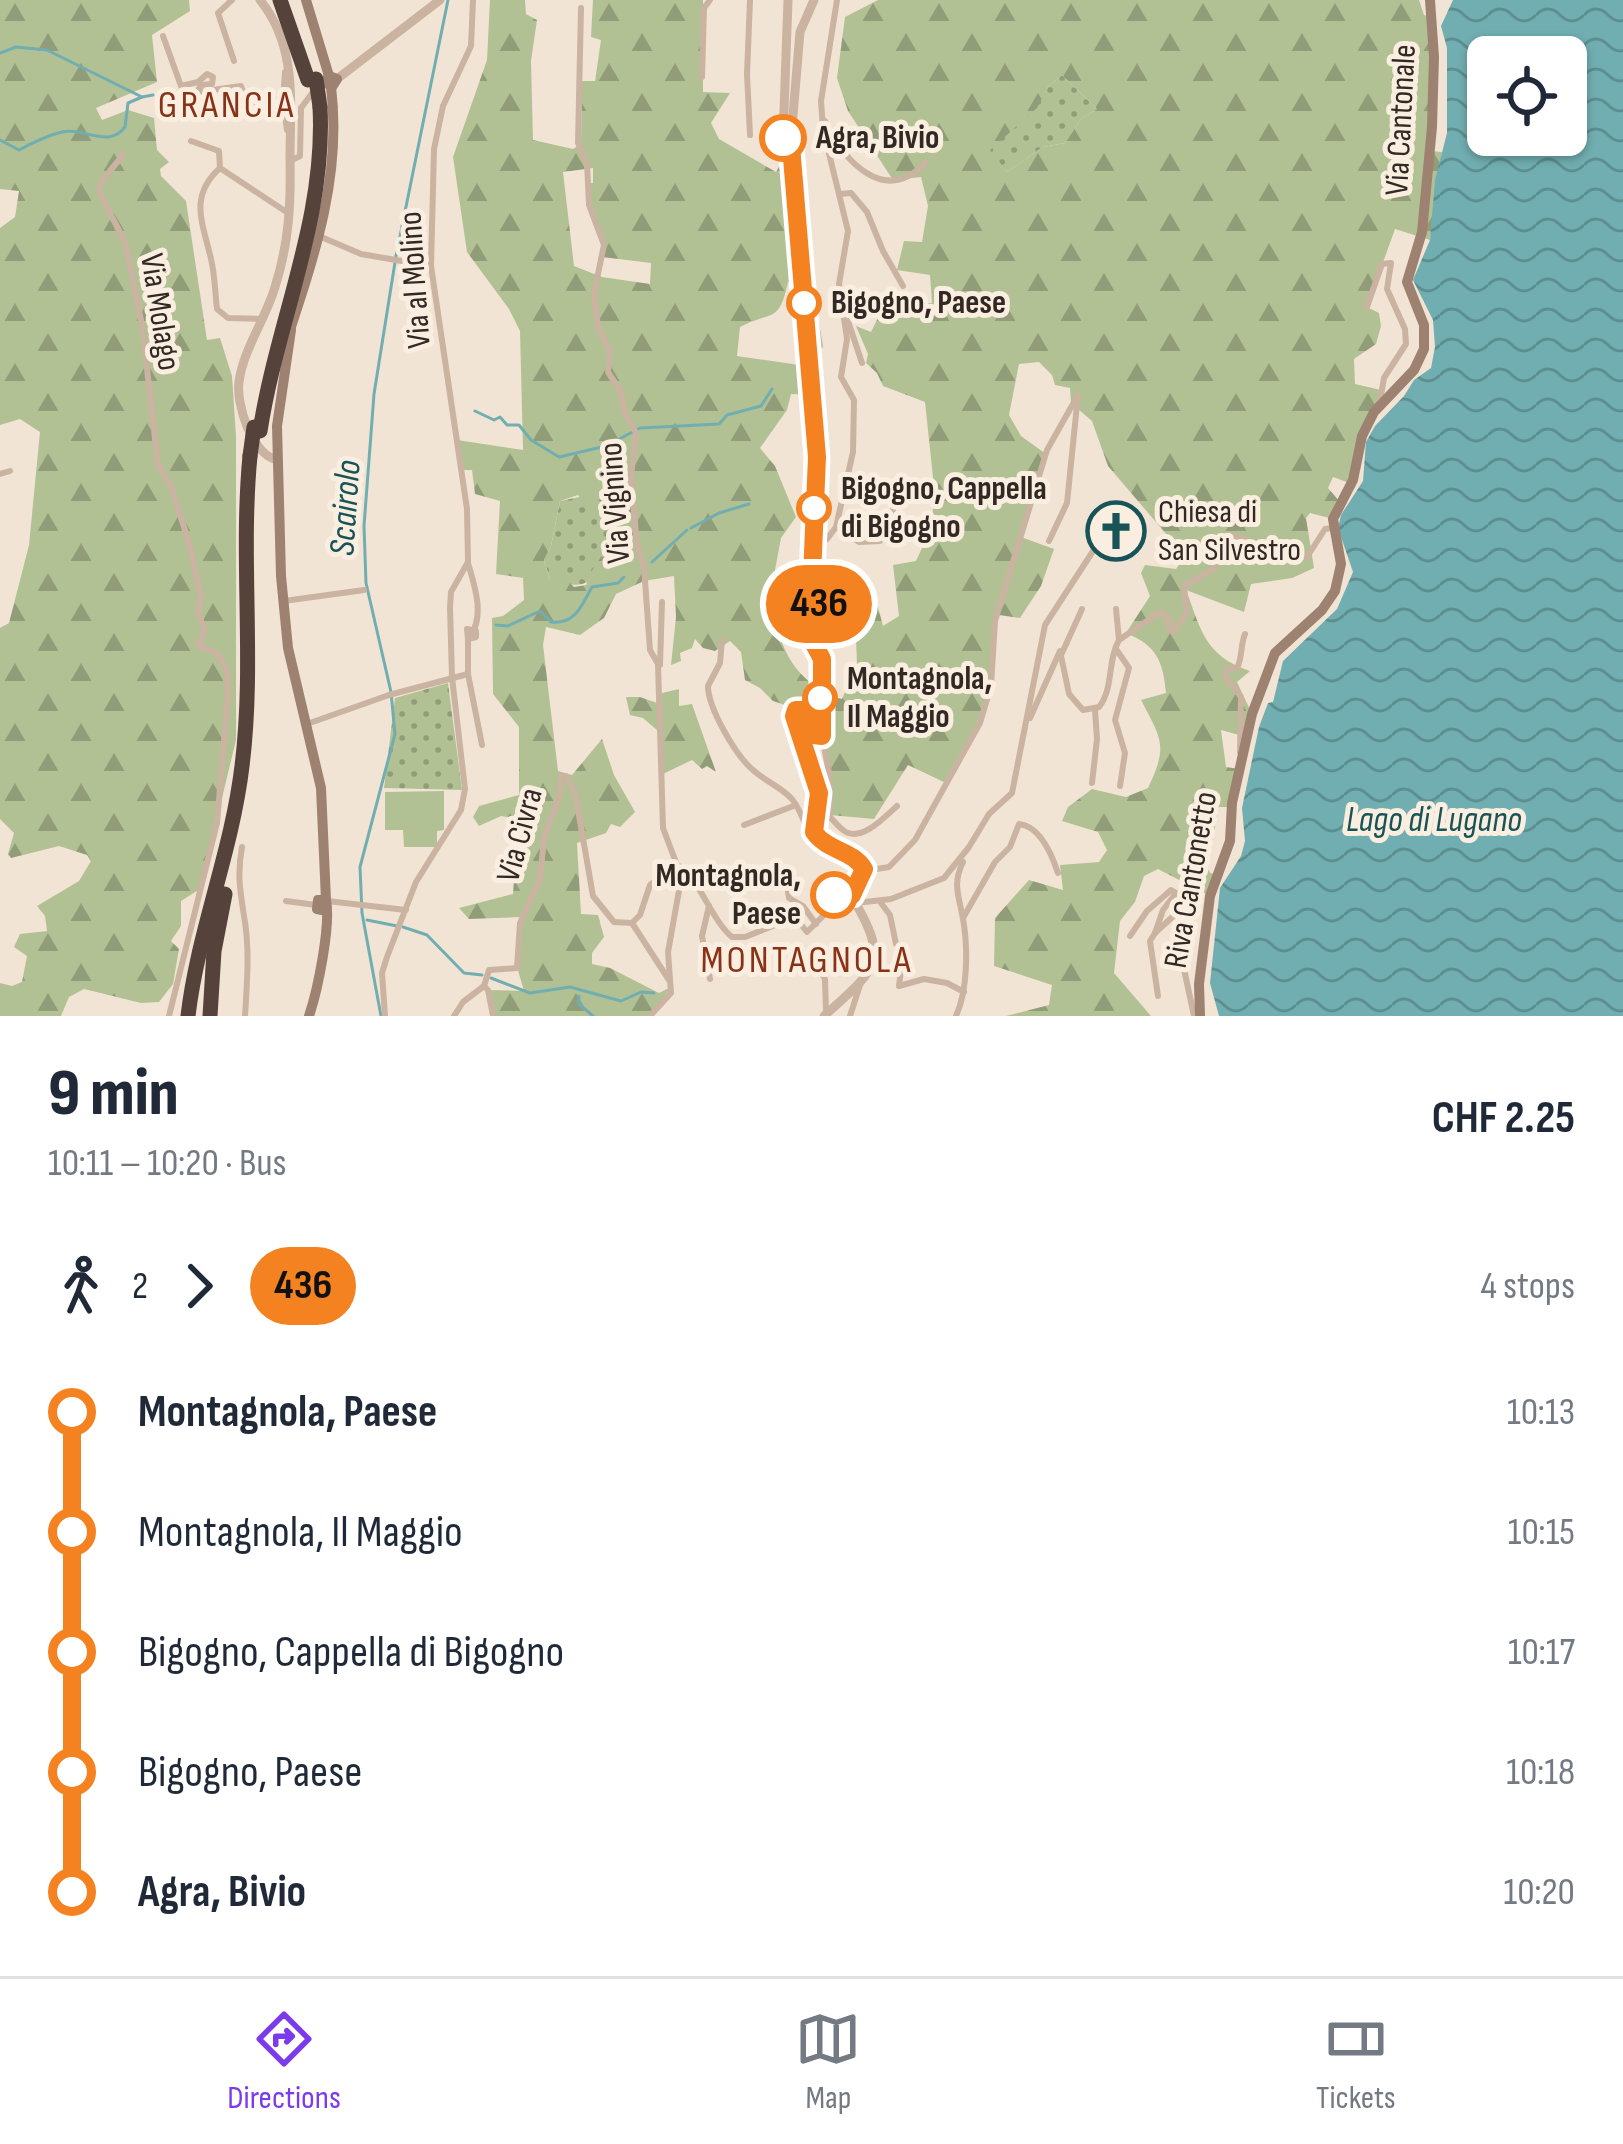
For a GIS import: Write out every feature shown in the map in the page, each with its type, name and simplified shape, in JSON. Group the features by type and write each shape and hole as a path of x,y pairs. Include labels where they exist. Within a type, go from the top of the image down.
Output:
{"highway":[{"path":"280,0 298,44 324,81"},
{"path":"191,1016 197,962 236,821 255,692 252,550 266,455 257,429 317,199 322,161 316,108 324,81 290,0"},
{"path":"174,1016 236,821"},
{"path":"210,1016 218,930 239,840 236,821"}],"main road":[{"name":"Via Cantonale","path":"1381,404 1414,370 1424,349 1424,325 1407,282 1419,243 1432,127 1435,72 1430,0"},
{"path":"309,6 324,81 333,167 320,236 276,388 266,455 278,517 282,601 323,809 322,968 309,1016"},
{"path":"1332,528 1335,511 1353,480 1366,424 1381,404"},
{"name":"Riva Cantonetto","path":"1197,1016 1210,896 1230,841 1232,802 1243,754 1273,657 1325,608 1339,582 1342,565 1332,528"}],"street":[{"path":"232,0 218,13 234,61"},
{"path":"260,0 288,56 291,215 284,256 238,389 243,414 266,455"},
{"path":"290,157 300,156 302,104 324,81 440,0"},
{"name":"Via al Molino","path":"468,674 468,639 476,629 478,607 468,562 467,509 431,266 434,149 443,106 471,46 473,0"},
{"path":"702,77 704,8 710,0"},
{"path":"750,0 750,135"},
{"path":"788,0 783,139 791,146"},
{"path":"814,0 800,32 791,146 818,470 812,581 820,615 815,618 791,606 785,614 812,640 822,659 822,736 830,778 830,815"},
{"path":"813,546 836,527 854,452 854,398 841,377 847,359 846,318 838,284 848,231 821,112 821,86 837,0"},
{"name":"Via Vignino","path":"581,8 577,131 587,163 589,205 604,244 594,293 598,327 610,352 608,372 635,430 631,476 650,650 658,664 663,828 677,865"},
{"path":"163,36 182,86 210,74 213,82 199,86 197,92 241,86 250,108 267,100 283,101"},
{"path":"288,56 283,101 290,157"},
{"path":"821,112 838,147 867,173 898,182 926,164"},
{"path":"220,140 220,168 202,190 198,207 212,262 217,309 229,318 264,320"},
{"path":"190,141 219,151"},
{"name":"Via Molago","path":"123,155 99,190 125,242 142,325 158,465 171,486 201,597 198,614 206,630 198,645 212,648 224,662 228,695 214,842 173,987 174,1016"},
{"path":"220,168 291,215"},
{"path":"840,194 850,194 864,206 903,286"},
{"path":"320,236 362,254 431,266"},
{"path":"1366,308 1382,264 1391,263 1387,289 1405,329 1406,344 1384,378 1381,404"},
{"path":"804,304 815,308 820,346"},
{"path":"846,318 862,352 862,363"},
{"path":"864,871 889,867 915,840 980,722 991,686 995,621 1047,450 1078,395 1067,503 1049,541"},
{"path":"0,474 10,471"},
{"path":"836,527 859,542 880,542 893,524 893,498"},
{"path":"1092,783 1095,710 1106,698 1119,640 1160,612 1168,617 1169,630 1178,629 1187,613 1184,586 1214,569 1222,535 1231,533 1271,555 1299,559 1306,557 1325,529 1332,528"},
{"path":"677,865 690,872 724,932 734,938 793,918 806,933 831,908 828,896 880,902 932,884 955,867 989,814 1015,788 1042,633 1102,542 1123,532"},
{"name":"Via al Molino","path":"385,1016 383,968 419,877 461,810 464,796 450,600 468,562"},
{"path":"282,601 364,590"},
{"path":"659,680 662,602"},
{"path":"1082,609 1062,652 1073,702 1083,710 1095,710"},
{"path":"1117,609 1119,640"},
{"path":"1243,754 1239,748 1240,697 1225,672 1238,668 1245,634"},
{"path":"722,640 720,663 708,686 713,711 751,768 783,790 796,805 806,830 823,847 827,845"},
{"path":"1114,649 1129,668 1115,720 1125,753 1120,786"},
{"path":"1026,723 1062,652"},
{"path":"307,724 468,674 482,745"},
{"path":"822,736 814,735 804,712 796,710 819,793 814,832 827,845 861,862 864,871 853,899"},
{"name":"Via Civra","path":"484,986 489,970 517,967 520,923 539,880 544,838 562,776 575,795 595,902 614,922 632,923"},
{"path":"744,825 796,805"},
{"path":"818,812 830,815 852,835 872,827 897,806"},
{"path":"963,918 995,862 1010,847 1019,824 1032,828 1058,874"},
{"path":"242,847 236,878 248,974 245,1016"},
{"path":"956,1016 964,992 963,918 955,879 969,847"},
{"path":"668,974 632,923 640,915 650,885 677,865"},
{"path":"650,1016 669,998 671,987 668,949 680,890 677,865"},
{"path":"955,867 951,886 956,892"},
{"path":"784,872 789,898 818,923"},
{"path":"1130,936 1147,911 1175,889 1150,943 1158,996"},
{"path":"1156,933 1193,898 1178,944 1197,1016"},
{"path":"850,1016 876,949 868,921 853,899"},
{"path":"286,901 406,910"},
{"path":"880,902 890,915 896,944"},
{"path":"709,906 702,938 710,979"},
{"path":"810,908 818,923"},
{"path":"787,973 796,962 817,966 823,973 825,1016"},
{"path":"902,962 899,986 924,979 964,992"},
{"path":"825,1016 862,982"},
{"path":"454,1016 484,986 493,1016"}],"green space":[{"path":"0,0 189,0 190,11 152,35 157,82 96,108 102,120 128,110 154,118 157,150 169,162 160,169 161,176 186,201 207,340 220,338 232,376 236,436 236,740 200,889 181,901 181,926 171,941 179,949 173,984 159,1002 141,1003 84,989 69,997 61,1016 0,1016 0,983 22,982 27,956 14,947 20,934 47,931 45,916 37,906 79,881 91,861 87,855 59,846 11,858 14,833 0,819 0,628 9,623 29,545 40,432 20,419 0,425 0,228 15,217 19,191 0,189"},
{"path":"490,0 525,0 526,14 537,20 531,61 533,140 573,149 581,144 582,81 595,81 601,40 591,37 593,0 703,0 703,92 730,93 711,123 719,139 776,172 791,146 799,276 788,282 777,311 740,327 737,356 806,366 810,395 791,394 787,410 760,448 775,466 796,517 781,538 775,570 779,576 802,571 791,601 779,605 779,630 787,654 802,675 822,694 842,699 857,664 855,615 878,607 883,626 899,616 893,565 916,561 932,526 934,487 925,402 883,386 866,363 868,354 856,326 871,332 885,304 932,303 930,275 897,270 904,241 922,242 928,206 921,177 893,180 848,111 837,78 845,17 878,0 1419,0 1424,15 1431,17 1431,151 1442,152 1430,240 1395,229 1367,307 1379,313 1381,326 1376,344 1354,359 1355,384 1381,390 1352,484 1333,477 1328,488 1340,502 1333,519 1310,513 1306,518 1314,568 1292,578 1251,584 1244,612 1186,590 1214,649 1250,671 1237,682 1252,714 1246,737 1221,730 1226,767 1239,769 1231,807 1219,807 1212,842 1198,847 1210,873 1215,874 1210,896 1158,869 1144,876 1135,902 1120,921 1114,973 1151,1016 1006,1016 1049,1005 1052,985 994,966 995,918 1029,880 1063,890 1060,865 1099,862 1107,850 1098,832 1062,821 1068,807 1092,789 1126,797 1148,788 1160,743 1141,700 1166,693 1165,682 1151,649 1126,633 1150,596 1141,573 1145,565 1176,569 1185,556 1108,466 1092,421 1071,403 1070,388 1055,385 1039,362 1019,364 1009,415 1021,436 1046,454 1021,537 1054,549 1041,586 1020,618 999,615 995,621 983,706 948,784 908,765 874,819 830,815 824,739 817,737 803,711 773,701 745,680 741,652 730,641 715,651 703,648 695,639 692,648 680,653 681,661 671,665 674,576 644,581 616,594 604,618 580,635 546,627 543,645 558,771 572,775 602,739 614,775 635,812 620,827 611,824 606,833 577,843 581,914 598,915 604,937 592,953 592,964 659,993 671,987 651,1016 493,1016 488,990 524,991 517,967 521,917 469,919 459,908 513,894 518,819 501,816 479,826 473,817 479,806 519,795 519,727 493,694 492,618 503,616 524,600 523,578 496,574 500,501 475,494 472,470 461,470 457,440 523,450 520,331 467,252 453,157 487,60","holes":["1062,75 1097,109 1081,119 1065,143 1043,147 1007,172 990,150 1037,108 1048,87","593,168 593,183 586,183 602,239 602,257 651,263 650,284 602,277 574,266 563,172","632,487 639,557 619,562 599,555 586,585 574,587 565,578 550,579 544,560 560,501 578,495 592,513 603,509 599,491"]},
{"path":"1062,75 1097,109 1081,119 1065,143 1043,147 1007,172 989,150 1036,108"},
{"path":"632,486 640,557 629,563 616,559 580,584 550,579 544,560 560,501"},
{"path":"448,683 462,790 384,788 395,698"},
{"path":"679,689 679,706 692,704 716,772 692,760 663,774 658,731 643,718 630,715 626,697 657,703 658,694"},
{"path":"444,791 444,830 437,831 437,847 404,847 403,830 385,830 385,792"}],"water":[{"name":"Lago di Lugano","path":"1453,0 1623,0 1623,1016 1219,1016 1210,983 1220,888 1245,841 1242,808 1259,727 1268,703 1273,702 1283,661 1337,609 1353,572 1338,528 1363,481 1366,442 1414,380 1431,368 1433,320 1413,280 1430,240 1435,180 1447,133 1447,48 1441,26"}],"waterway":[{"name":"Scairolo","path":"381,1016 362,913 360,867 395,734 391,692 366,583 364,526 374,394 396,256 448,0"},
{"path":"0,53 16,47 47,50 142,97 153,95"},
{"path":"0,140 19,150 67,131 111,137 125,127 128,103 142,97"},
{"path":"475,411 494,420 500,417 507,425 519,425 531,440 559,457 606,446 640,428 719,424 727,415 761,406 772,389"},
{"path":"691,528 749,504"},
{"path":"652,562 687,530"},
{"path":"496,625 508,626 540,611 551,622 567,620 592,587 618,583 624,577"},
{"path":"367,920 397,926"},
{"path":"403,927 427,935 464,973 482,975"},
{"path":"491,978 530,993 570,987 621,1001 641,992 654,993"},
{"path":"579,996 579,1004 593,1016"}],"bus line":[{"name":"436","path":"783,138 791,146 817,448 812,577 821,612 815,618 791,606 785,614 812,640 822,659 822,736 814,735 802,710 794,716 819,793 814,832 827,845 861,862 864,869 852,895 834,895"}],"place":[{"name":"Agra, Bivio","path":"783,138"},
{"name":"Bigogno, Paese","path":"804,303"},
{"name":"Bigogno, Cappella di Bigogno","path":"814,508"},
{"name":"Chiesa di San Silvestro","path":"1116,531"},
{"name":"Montagnola, Il Maggio","path":"820,698"},
{"name":"Montagnola, Paese","path":"834,895"}],"district":[{"name":"GRANCIA","path":"227,105"},
{"name":"MONTAGNOLA","path":"807,960"}]}
